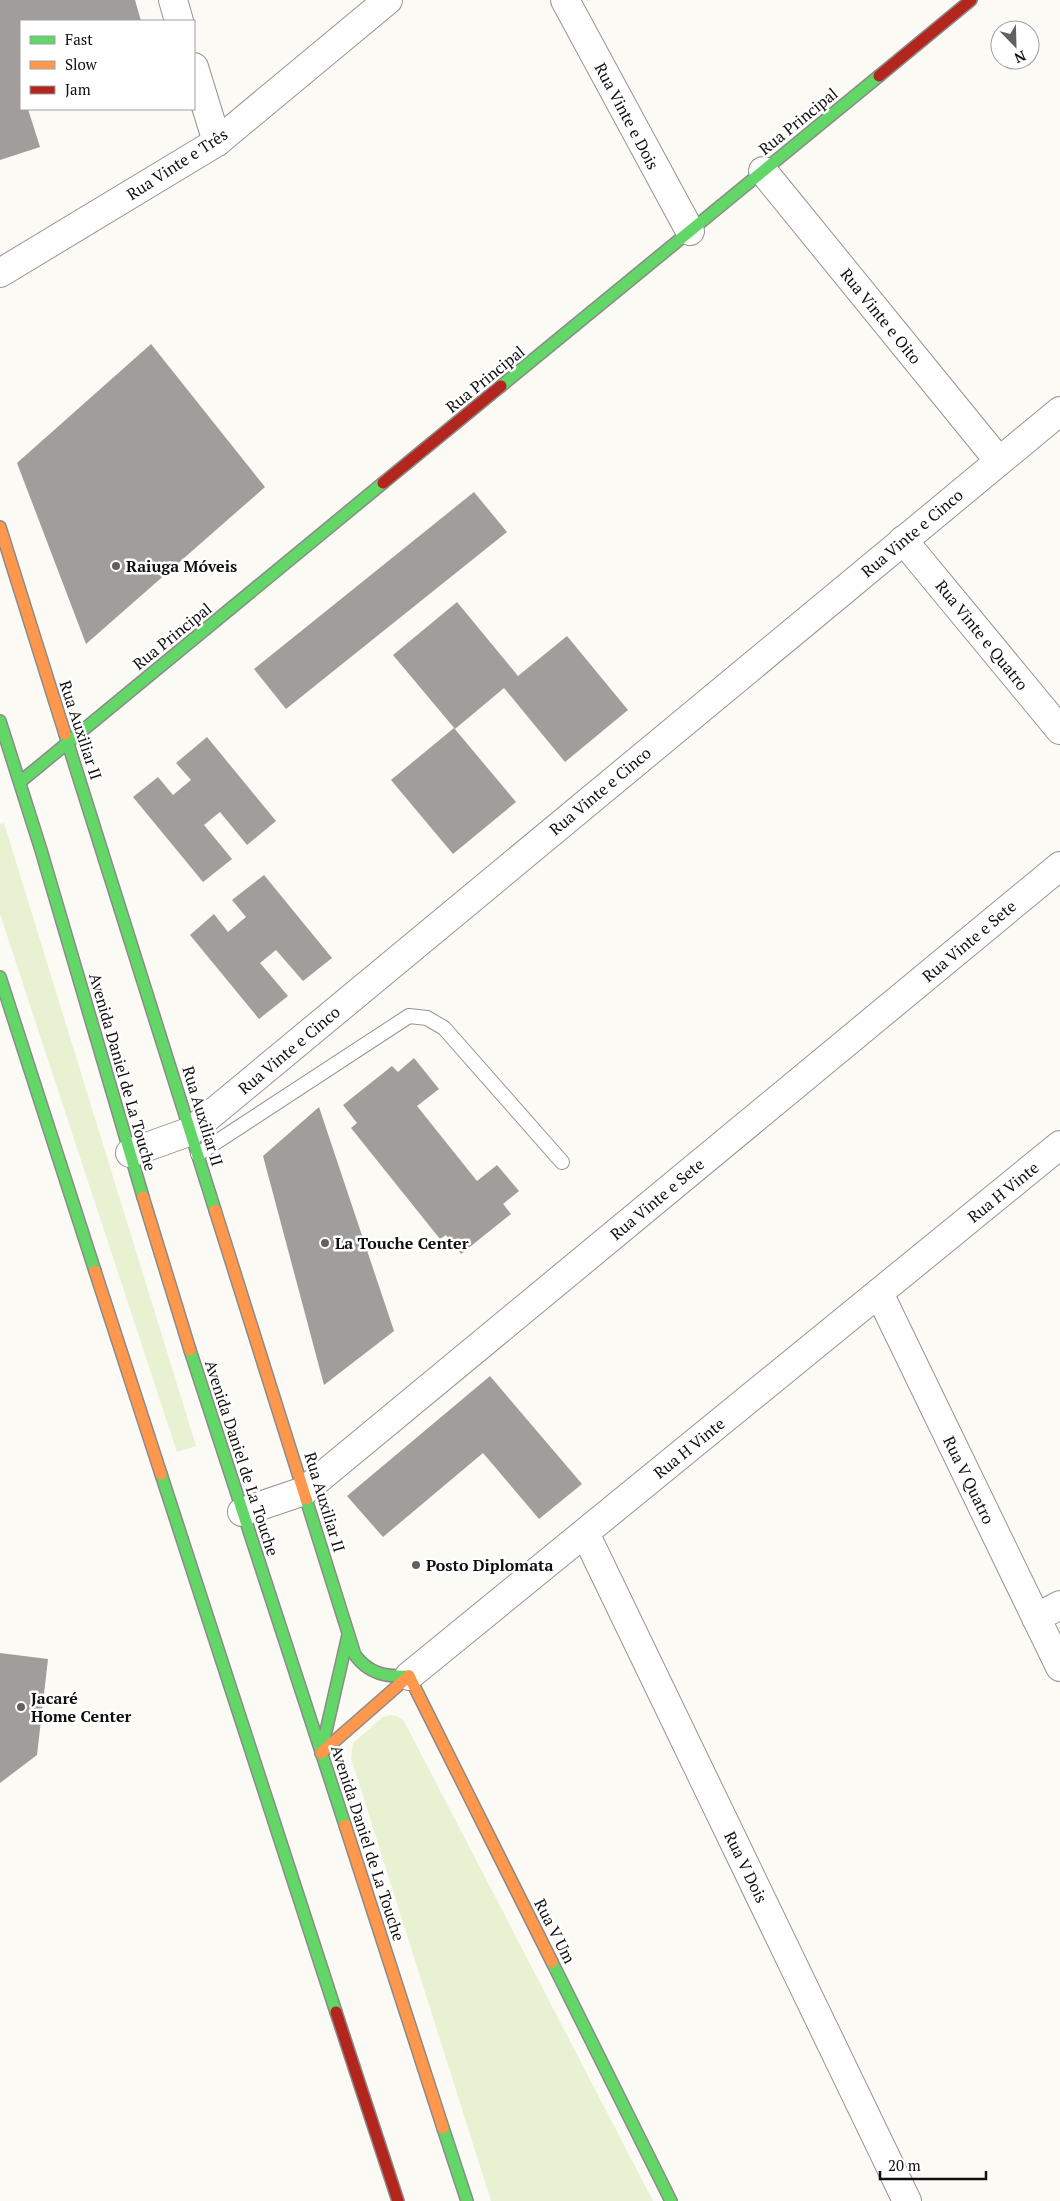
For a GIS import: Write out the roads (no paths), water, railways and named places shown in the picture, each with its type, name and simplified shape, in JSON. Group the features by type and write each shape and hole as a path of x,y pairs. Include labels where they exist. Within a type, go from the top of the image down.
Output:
{"street":[{"path":"173,0 179,20"},
{"name":"Rua Vinte e Três","path":"0,274 217,142 388,0"},
{"name":"Rua Vinte e Dois","path":"565,0 690,231"},
{"name":"Rua Principal","path":"20,782 970,0"},
{"path":"195,71 217,142"},
{"name":"Rua Vinte e Oito","path":"763,171 999,461"},
{"name":"Rua Vinte e Cinco","path":"130,1153 194,1143 903,540 1060,411"},
{"name":"Rua Auxiliar II","path":"0,528 355,1655 368,1670 389,1677 409,1676"},
{"name":"Rua Vinte e Quatro","path":"903,540 1060,730"},
{"name":"Avenida Daniel de La Touche","path":"0,721 20,782 177,1311 468,2201"},
{"path":"7,786 20,782"},
{"name":"Rua Vinte e Sete","path":"242,1512 304,1491 1058,872"},
{"path":"3,996 398,2201"},
{"name":"Rua H Vinte","path":"321,1753 409,1676 1060,1145"},
{"name":"Rua V Quatro","path":"879,1293 1060,1667"},
{"name":"Rua V Dois","path":"584,1533 907,2201"},
{"path":"1036,1618 1060,1605"},
{"path":"321,1753 348,1635"},
{"name":"Rua V Um","path":"409,1676 671,2201"}],"lane":[{"path":"194,1143 408,1016 427,1018 444,1028 562,1162"}],"place":[{"name":"Raiuga Móveis","path":"116,566"},
{"name":"La Touche Center","path":"325,1243"},
{"name":"Posto Diplomata","path":"416,1565"},
{"name":"Jacaré Home Center","path":"21,1707"}]}
